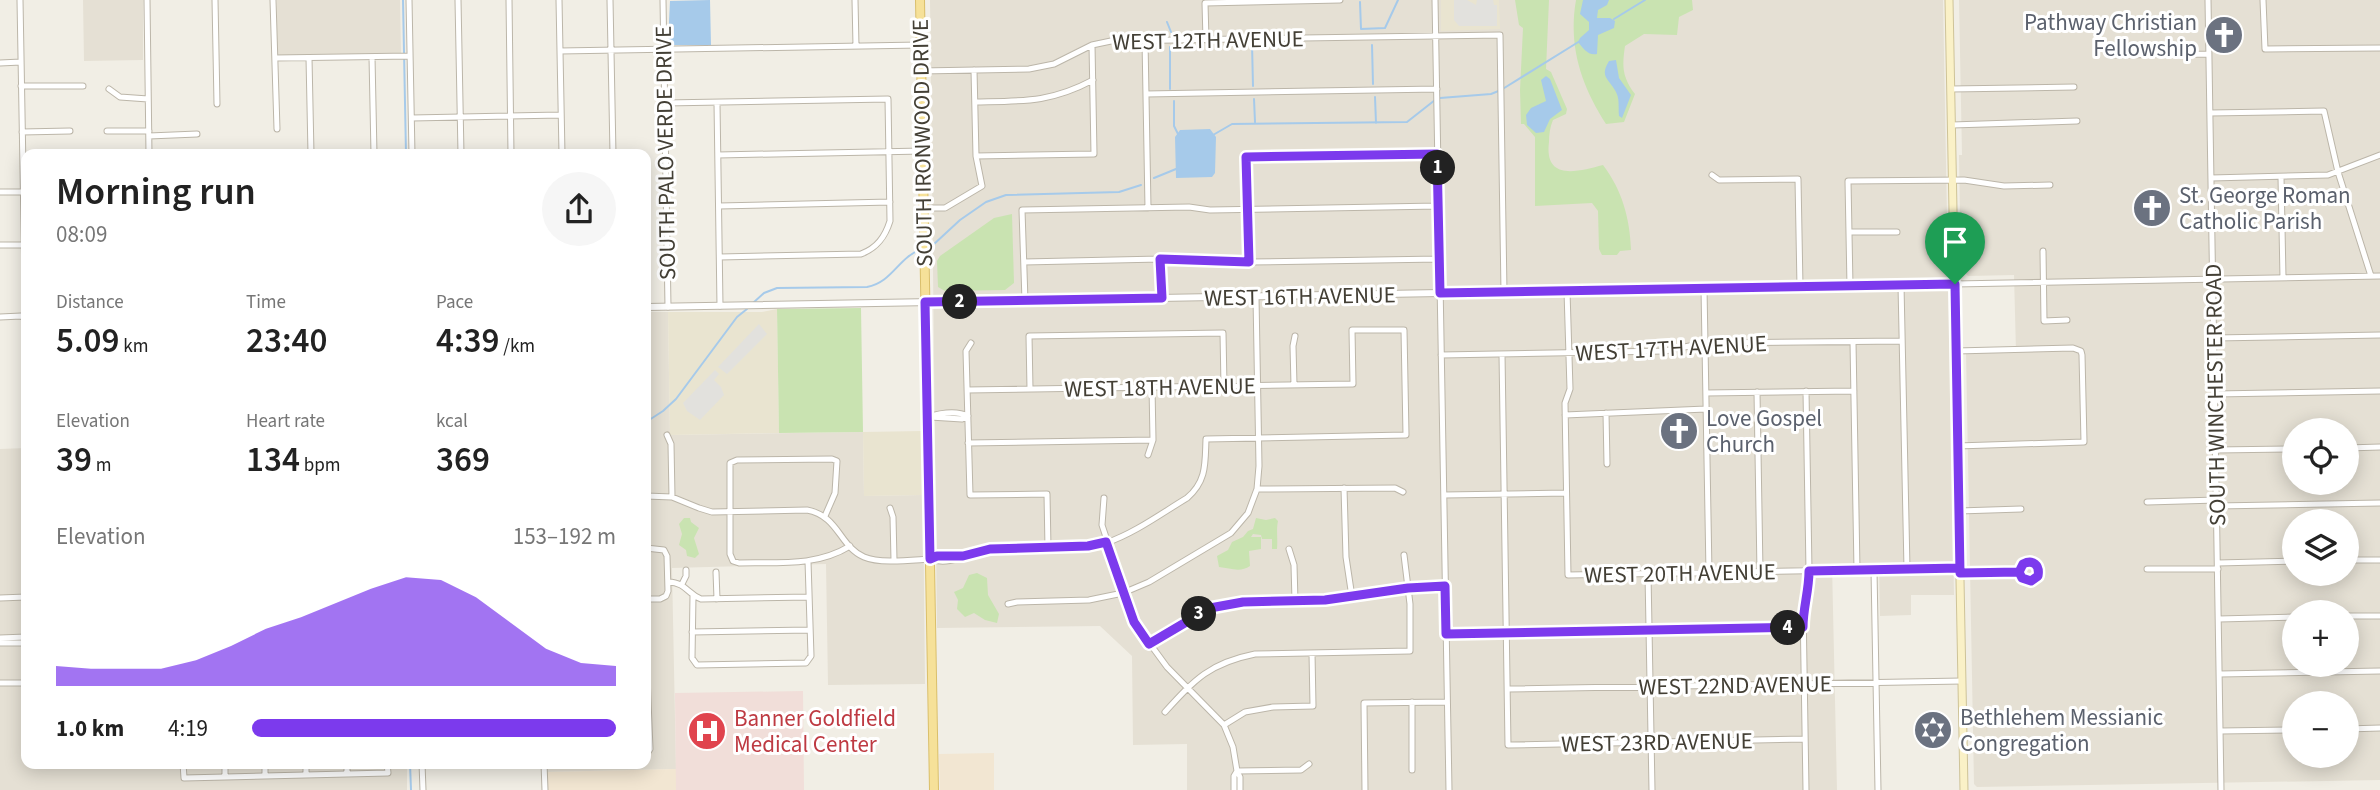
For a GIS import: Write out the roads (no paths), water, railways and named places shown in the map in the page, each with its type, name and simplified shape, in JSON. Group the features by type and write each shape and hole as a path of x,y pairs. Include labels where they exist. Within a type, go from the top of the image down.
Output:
{"main road":[{"name":"SOUTH IRONWOOD DRIVE","path":"920,0 934,790"},
{"path":"1950,0 1964,790"}],"street":[{"path":"20,0 22,149"},
{"path":"147,0 149,149"},
{"path":"215,0 217,104"},
{"path":"274,0 277,130"},
{"path":"409,0 406,56 412,149"},
{"path":"458,0 461,149"},
{"path":"509,0 511,149"},
{"path":"559,0 562,149"},
{"path":"610,0 613,149"},
{"name":"SOUTH PALO VERDE DRIVE","path":"663,0 668,307"},
{"path":"855,0 856,46"},
{"path":"1206,40 1205,3 1336,0"},
{"path":"1435,0 1449,790"},
{"name":"SOUTH WINCHESTER ROAD","path":"2208,0 2221,790"},
{"path":"2263,0 2264,49 2380,48"},
{"name":"WEST 12TH AVENUE","path":"921,71 1029,69 1054,64 1092,45 1111,41 1500,35 1504,292"},
{"path":"1145,40 1148,208"},
{"path":"560,51 920,45"},
{"path":"976,156 1094,154 1092,45"},
{"path":"2110,55 2209,54"},
{"path":"275,58 406,56"},
{"path":"372,57 374,149"},
{"path":"309,58 311,149"},
{"path":"0,63 21,62"},
{"path":"923,208 945,208 982,186 976,156 974,70"},
{"path":"975,102 1032,101 1055,97 1093,80"},
{"path":"21,86 83,86"},
{"path":"1951,89 2074,87"},
{"path":"109,89 120,97 148,99"},
{"path":"1146,94 1437,89"},
{"path":"665,103 888,99 890,221 887,233 877,245 861,254 720,257"},
{"path":"717,103 720,306"},
{"path":"2210,113 2324,111 2338,172 2371,276"},
{"path":"412,118 561,115"},
{"path":"1952,125 2077,121"},
{"path":"22,132 70,131"},
{"path":"107,131 197,134"},
{"path":"718,155 922,151"},
{"path":"1249,262 1246,157 1437,154"},
{"path":"2211,178 2328,175 2380,155"},
{"path":"1712,174 1719,180 1798,179 1800,287"},
{"path":"2281,177 2283,278"},
{"path":"1850,286 1848,181 1976,180 2004,186 2050,186"},
{"path":"0,192 21,192"},
{"path":"719,206 890,202"},
{"path":"1025,301 1022,210 1438,206"},
{"path":"1849,232 1897,232"},
{"path":"0,245 21,245"},
{"path":"2043,251 2044,321 2067,320"},
{"path":"1160,259 1162,298"},
{"path":"1024,262 1440,259"},
{"path":"1955,284 2380,276"},
{"name":"WEST 16TH AVENUE","path":"651,307 1955,284"},
{"path":"1901,285 1906,569"},
{"path":"1703,288 1709,573"},
{"path":"1444,495 1566,493 1565,403 1570,389 1567,291"},
{"path":"1009,604 1088,600 1123,593 1149,582 1231,533 1248,513 1257,489 1259,466 1256,297"},
{"path":"0,317 21,316"},
{"name":"WEST 18TH AVENUE","path":"967,390 1353,384 1352,330 1405,330 1406,435 1258,438"},
{"path":"1030,389 1029,336 1223,333 1224,386"},
{"path":"2214,338 2380,335"},
{"path":"1294,385 1295,336"},
{"name":"WEST 17TH AVENUE","path":"1441,355 1665,351 1704,343 1902,341"},
{"path":"1853,342 1857,570"},
{"path":"971,343 966,351 970,495 1047,494 1048,548"},
{"path":"1956,351 2073,348 2081,351 2084,442 1957,446"},
{"path":"1502,354 1508,689"},
{"path":"1148,455 1153,440 1152,387"},
{"path":"1806,391 1809,571 1809,588 1803,605 1806,790"},
{"path":"1706,393 1854,391"},
{"path":"2215,394 2380,391"},
{"path":"1757,392 1760,572"},
{"path":"1565,415 1706,409"},
{"path":"928,417 962,413 968,416"},
{"path":"1606,413 1607,464"},
{"path":"667,435 671,444 672,497"},
{"path":"651,496 672,497 712,512 807,510 825,516 850,546 866,558 930,559 937,556 963,556 990,549 1088,546 1106,542 1187,498 1198,488 1205,471 1206,439 1258,438"},
{"path":"968,443 1153,440"},
{"path":"2359,448 2380,447"},
{"path":"2216,450 2282,449"},
{"path":"825,516 835,493 837,461 832,458 730,463 730,554 733,561 808,561 836,555 850,546"},
{"path":"1344,488 1346,557 1352,597"},
{"path":"1257,489 1395,488 1403,492"},
{"name":"WEST 20TH AVENUE","path":"1566,493 1568,575 1906,569 2019,572"},
{"path":"1104,498 1102,525 1106,542 1134,622 1187,688 1224,724 1233,747 1240,790"},
{"path":"2147,502 2380,503"},
{"path":"890,508 893,517 894,560"},
{"path":"1959,511 2021,509"},
{"path":"651,549 664,550 667,556 668,582 666,596 651,599"},
{"path":"1289,549 1294,565 1296,601"},
{"path":"1165,712 1207,671 1231,659 1255,654 1410,651 1404,555"},
{"path":"2359,560 2380,559"},
{"path":"693,596 692,632 694,662 697,665 806,663 810,661 808,561"},
{"path":"2147,569 2282,562"},
{"path":"682,584 686,570"},
{"path":"1874,570 1878,790"},
{"path":"716,572 717,599"},
{"path":"1648,574 1652,790"},
{"path":"668,582 682,584 693,596 701,599 809,597"},
{"path":"1149,644 1210,608 1243,602 1352,597 1408,588 1445,586"},
{"path":"0,598 21,597"},
{"path":"2359,616 2380,616"},
{"path":"2219,619 2282,617"},
{"path":"1446,634 1803,627"},
{"path":"692,632 810,630"},
{"path":"0,638 21,642"},
{"path":"0,643 21,638"},
{"path":"1224,724 1245,712 1273,707 1313,706 1312,653"},
{"path":"2220,674 2380,671"},
{"name":"WEST 22ND AVENUE","path":"1508,689 1962,681"},
{"path":"0,683 21,683"},
{"name":"WEST 23RD AVENUE","path":"1508,689 1508,744 1805,739"},
{"path":"1412,702 1412,770"},
{"path":"1365,790 1364,703 1447,702"},
{"path":"2359,729 2380,728"},
{"path":"2221,731 2282,730"},
{"path":"1237,771 1301,770 1309,764"},
{"path":"184,769 184,778 388,773 388,769"},
{"path":"225,769 225,777"},
{"path":"265,769 265,776"},
{"path":"306,769 306,775"},
{"path":"347,769 347,774"},
{"path":"422,769 423,790"},
{"path":"544,769 545,790"},
{"path":"1234,790 1234,776 1237,771"}],"water":[{"path":"710,0 711,45 668,43 670,1"},
{"path":"1583,0 1609,0 1607,5 1598,10 1597,18 1610,18 1615,21 1614,28 1598,35 1597,54 1588,53 1578,42 1589,30 1589,22 1580,14"},
{"path":"1616,60 1619,78 1631,95 1622,118 1619,116 1617,95 1605,74 1609,61"},
{"path":"1546,76 1550,79 1562,110 1550,119 1544,132 1536,133 1527,125 1526,115 1531,108 1546,101 1541,80"},
{"path":"1210,129 1216,137 1215,173 1212,177 1176,178 1175,137 1180,130"}],"waterway":[{"path":"403,0 406,149"},
{"path":"1360,2 1361,29 1385,28 1398,0"},
{"path":"1614,19 1645,0"},
{"path":"1167,22 1171,32"},
{"path":"1440,98 1491,94 1501,90 1580,41"},
{"path":"1252,44 1253,86"},
{"path":"1372,45 1373,84"},
{"path":"1170,47 1170,89"},
{"path":"1375,97 1376,123"},
{"path":"1254,99 1255,122"},
{"path":"1213,135 1232,124 1407,122 1435,100"},
{"path":"1174,101 1174,126 1178,134"},
{"path":"1154,178 1176,169"},
{"path":"927,247 986,202 1006,195 1119,192 1141,185"},
{"path":"753,303 764,293 777,288 867,287 883,280 907,258 922,249"},
{"path":"651,419 676,399 737,317 747,309"},
{"path":"410,769 411,790"}],"place":[{"name":"Pathway Christian Fellowship","path":"2224,35"},
{"name":"St. George Roman Catholic Parish","path":"2152,208"},
{"name":"Love Gospel Church","path":"1679,431"},
{"name":"Bethlehem Messianic Congregation","path":"1933,730"},
{"name":"Banner Goldfield Medical Center","path":"707,731"}]}
